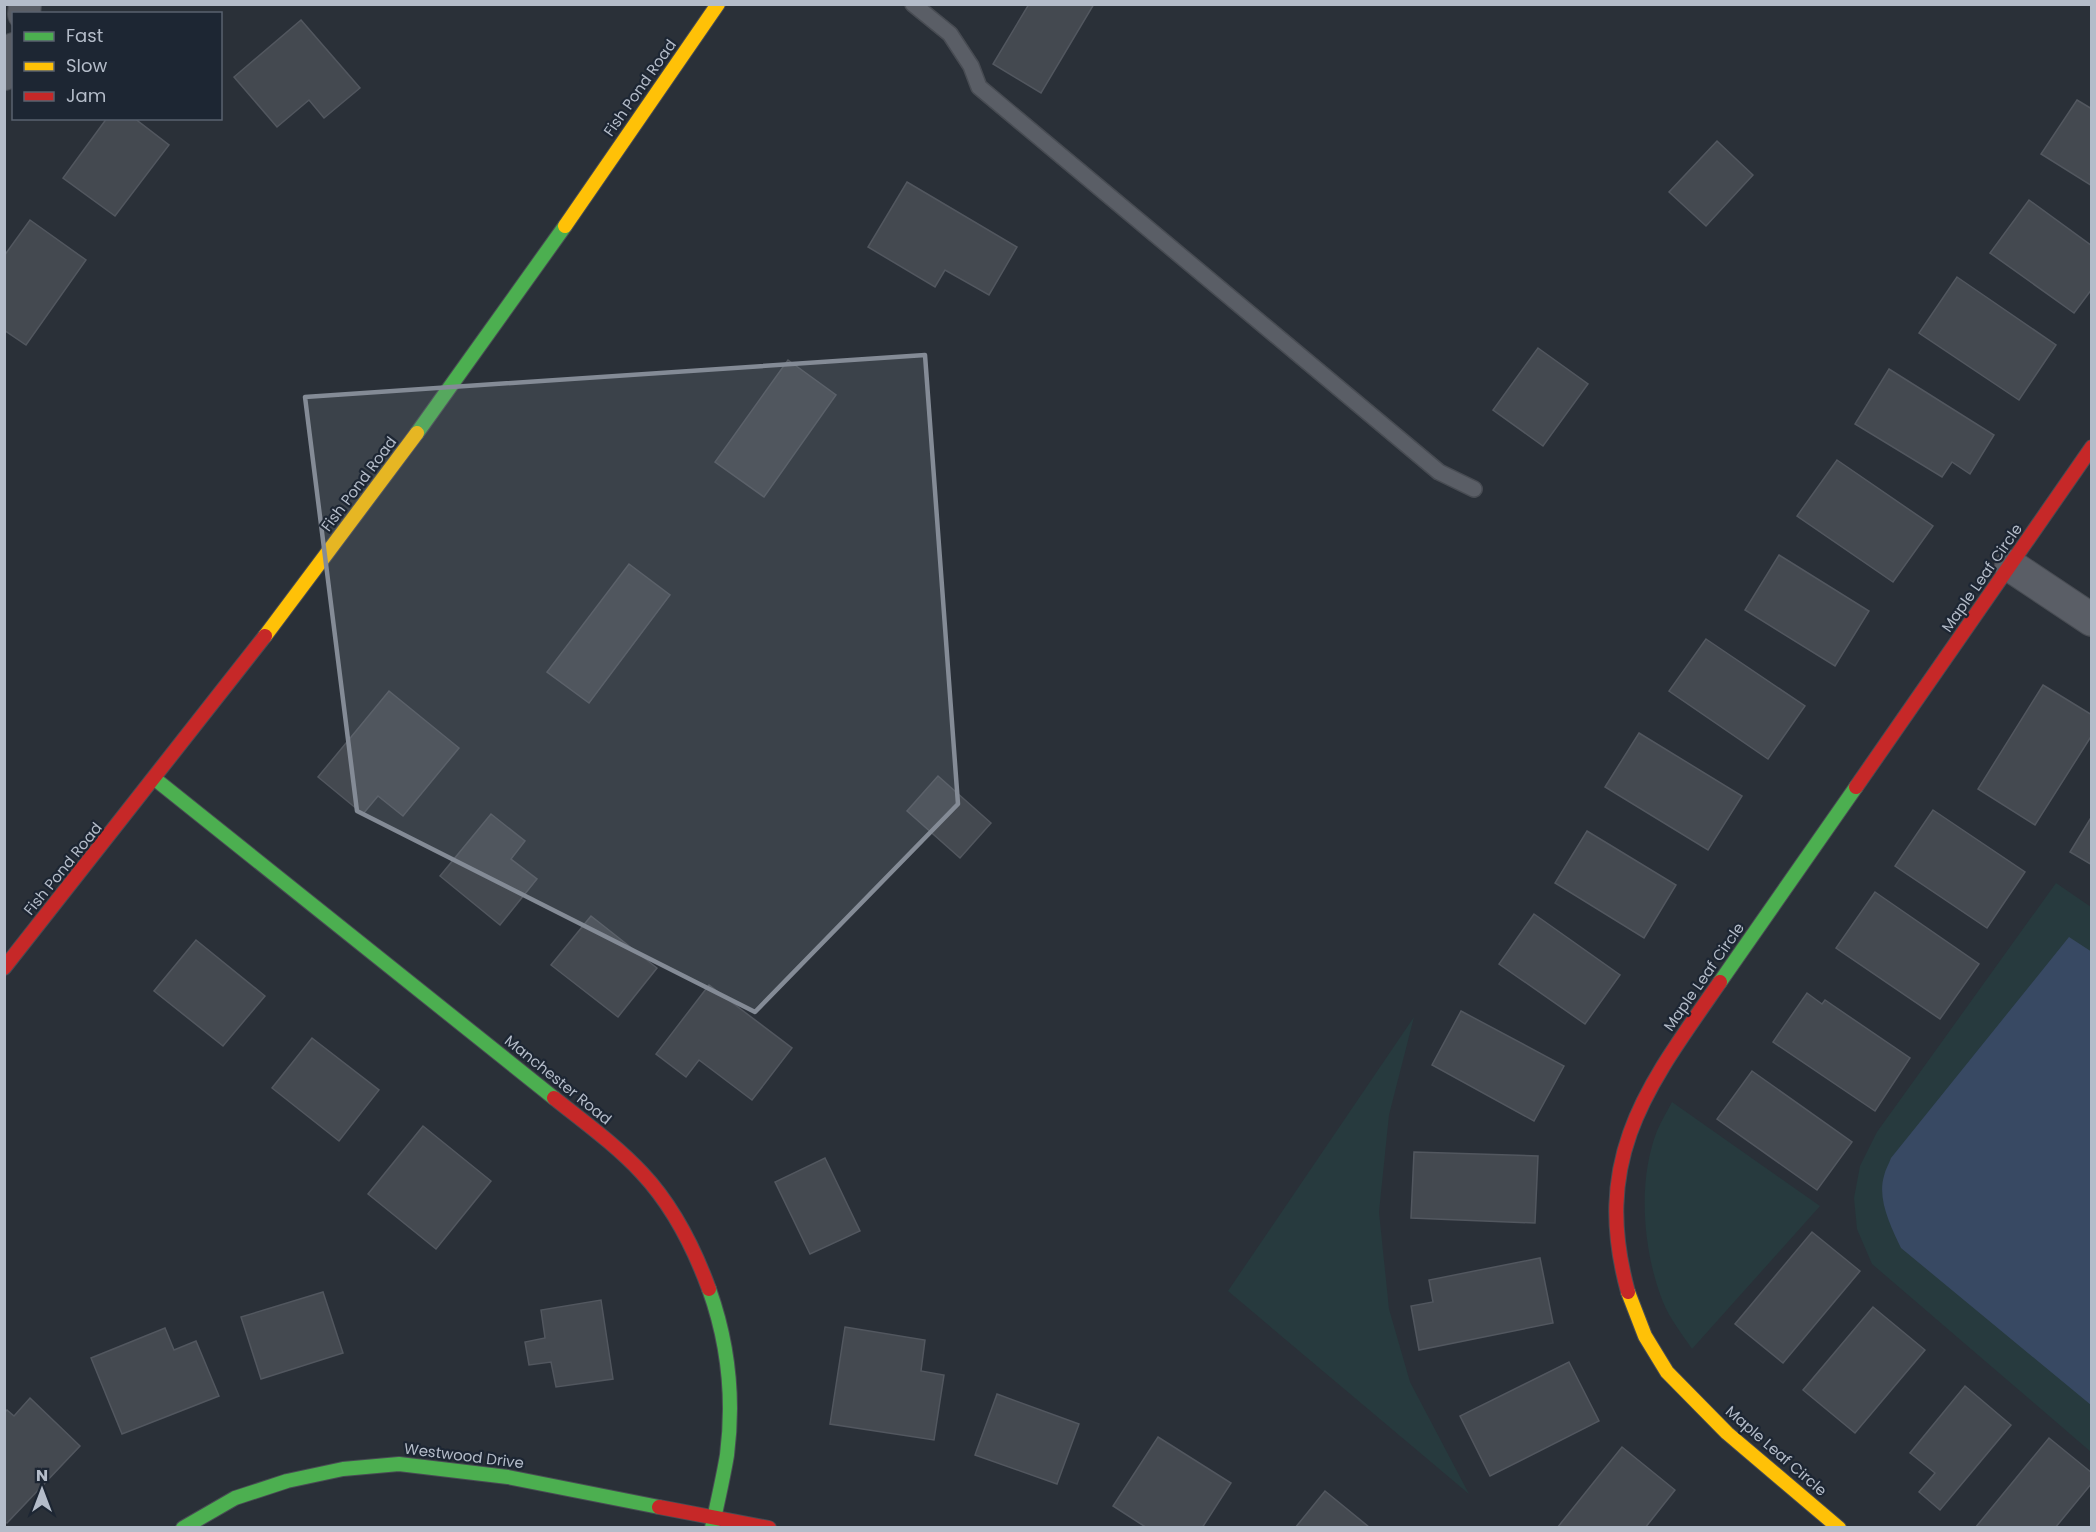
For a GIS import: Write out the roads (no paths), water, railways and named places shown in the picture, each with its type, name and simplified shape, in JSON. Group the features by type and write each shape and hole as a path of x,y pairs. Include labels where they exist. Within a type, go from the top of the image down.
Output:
{"street":[{"name":"Fish Pond Road","path":"4,968 155,779 458,378 718,4"},
{"path":"4,74 12,54"},
{"name":"Maple Leaf Circle","path":"1839,1527 1722,1428 1666,1371 1641,1328 1623,1277 1615,1223 1618,1174 1631,1127 1667,1058 2011,566 2091,447"},
{"path":"2011,566 2091,620"},
{"name":"Manchester Road","path":"155,779 614,1145 648,1179 672,1213 691,1247 708,1284 722,1328 729,1365 730,1406 728,1444 713,1522"},
{"name":"Westwood Drive","path":"183,1527 235,1498 287,1480 343,1469 399,1464 508,1477 713,1522 769,1527"}],"lane":[{"path":"913,4 950,34 971,66 979,87 1439,472 1474,489"}],"water":[{"path":"2069,937 2092,952 2091,1405 1901,1248 1886,1213 1882,1194 1882,1185 1891,1158"}]}
